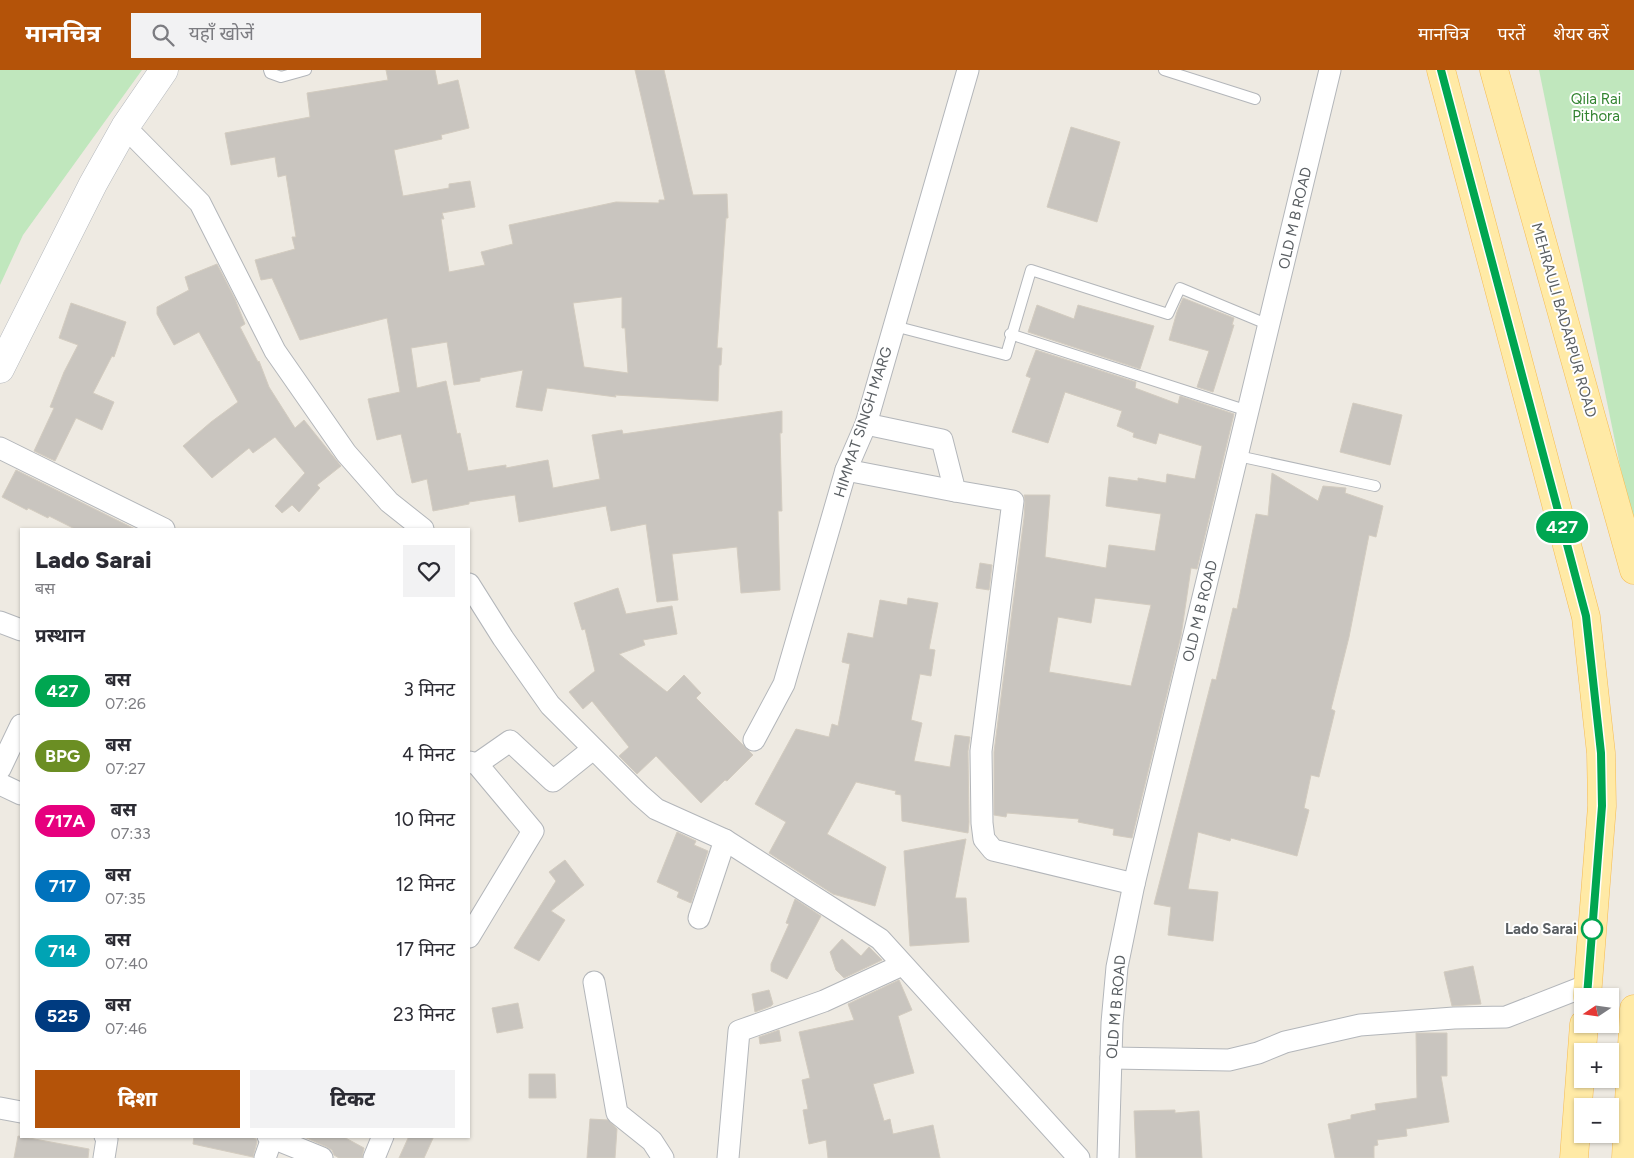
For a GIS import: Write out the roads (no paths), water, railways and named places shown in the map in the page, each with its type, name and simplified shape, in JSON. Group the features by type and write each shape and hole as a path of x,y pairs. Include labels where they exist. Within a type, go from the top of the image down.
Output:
{"main road":[{"path":"1441,70 1586,616 1601,753 1602,806 1587,988"},
{"name":"MEHRAULI BADARPUR ROAD","path":"1494,70 1634,570"},
{"path":"1626,1158 1634,1009"},
{"path":"1574,1158 1583,1033"}],"street":[{"path":"0,369 93,184 125,127 164,70"},
{"name":"HIMMAT SINGH MARG","path":"754,740 784,684 846,470 866,424 968,70"},
{"name":"OLD M B ROAD","path":"1108,1158 1111,1058 1117,967 1134,884 1330,70"},
{"path":"125,127 200,203 275,352 346,453 389,502 423,528"},
{"path":"866,424 942,440 955,491"},
{"path":"0,448 162,528"},
{"path":"846,470 1013,501 981,751 984,839 993,850 1134,884"},
{"path":"470,586 503,638 550,704 593,749 656,809 725,840 880,939 1079,1158"},
{"path":"0,622 20,630"},
{"path":"0,769 20,727"},
{"path":"470,935 533,830 473,763 510,741 553,780 593,749"},
{"path":"0,784 20,794"},
{"path":"699,918 725,840"},
{"path":"728,1158 740,1031 824,1001 902,965"},
{"path":"594,982 617,1113 652,1141 663,1158"},
{"path":"1111,1058 1228,1060 1258,1053 1285,1042 1360,1026 1454,1018 1506,1017 1574,994"},
{"path":"0,1108 20,1112"},
{"path":"104,1158 106,1138"},
{"path":"265,1158 270,1138"},
{"path":"272,1138 322,1158"},
{"path":"374,1158 382,1138"}],"lane":[{"path":"269,70 270,73 281,77 306,70"},
{"path":"1164,70 1255,99"},
{"path":"894,326 1006,356 1010,334 1031,270 1168,314 1180,288 1269,326"},
{"path":"1010,334 1248,411"},
{"path":"1238,456 1375,486"}],"place":[{"name":"Lado Sarai","path":"1592,929"}],"park label":[{"name":"Qila Rai Pithora","path":"1596,108"}]}
